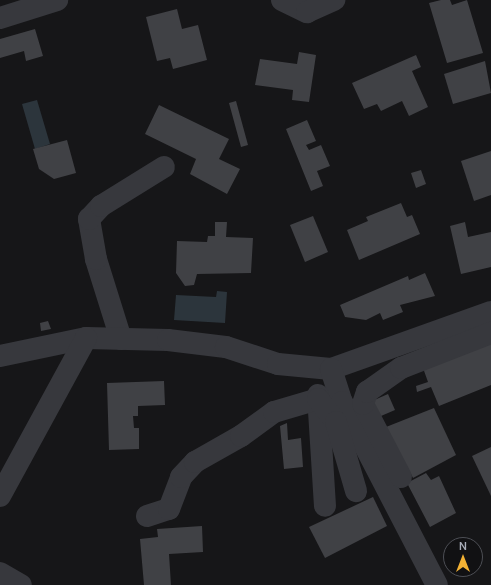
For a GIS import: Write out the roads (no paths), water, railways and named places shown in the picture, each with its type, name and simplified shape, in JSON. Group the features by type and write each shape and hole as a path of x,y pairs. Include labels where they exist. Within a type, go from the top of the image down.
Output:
{"street":[{"path":"0,18 57,0"},
{"path":"282,0 307,12 334,0"},
{"path":"121,339 96,259 89,219 101,206 164,168"},
{"path":"0,356 86,338 121,339 226,347 278,364 324,369 491,312"},
{"path":"401,477 363,404 367,392 401,368 491,333"},
{"path":"0,496 86,338"},
{"path":"324,369 318,399 325,506"},
{"path":"324,369 437,585"},
{"path":"318,399 336,422 356,491"},
{"path":"147,516 169,509 182,477 195,462 242,436 274,412 318,399"},
{"path":"0,573 22,585"}]}
